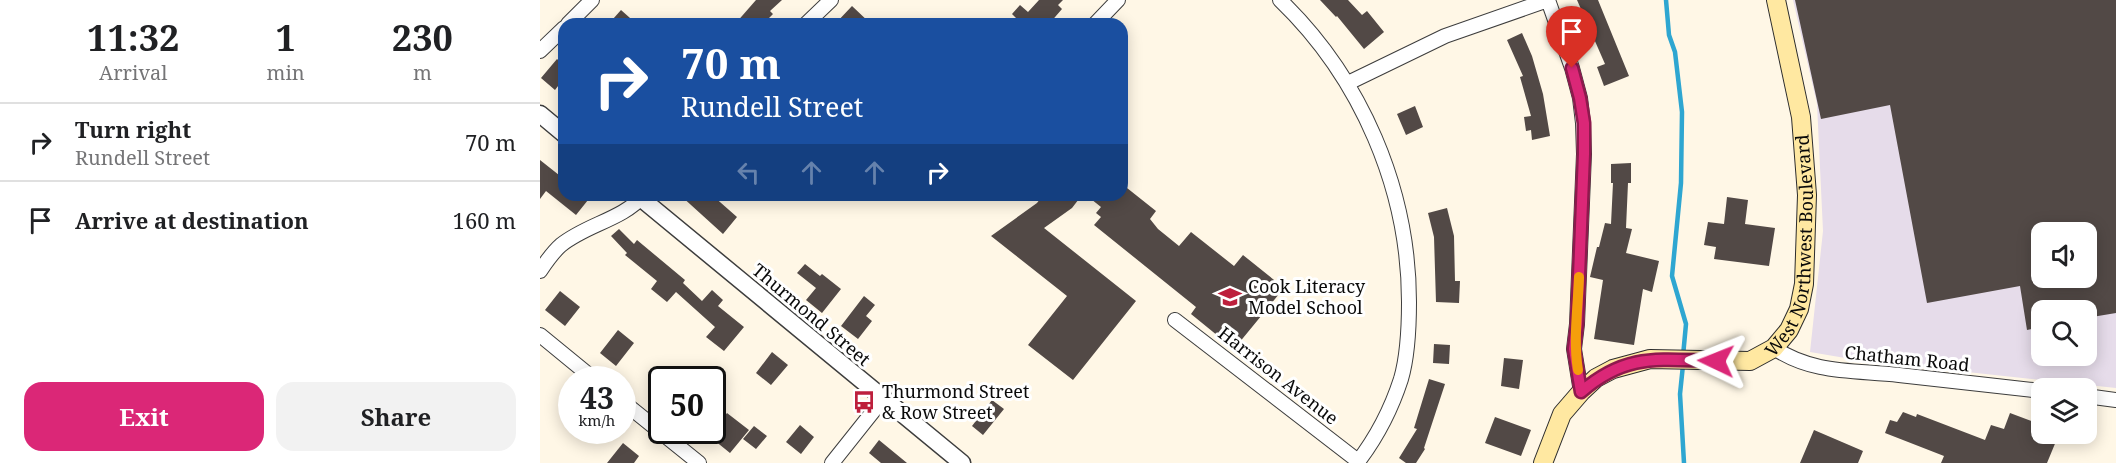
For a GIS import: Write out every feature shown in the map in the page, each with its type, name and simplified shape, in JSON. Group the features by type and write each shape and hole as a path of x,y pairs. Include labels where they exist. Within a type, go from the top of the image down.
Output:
{"main road":[{"name":"West Northwest Boulevard","path":"1542,463 1562,414 1596,378 1628,364 1650,359 1750,361 1774,348 1789,330 1799,309 1804,284 1807,205 1801,117 1776,0"}],"street":[{"path":"574,18 592,0"},
{"path":"812,18 831,0"},
{"path":"1280,0 1321,43 1348,83 1383,157 1404,239 1409,286 1407,342 1402,376 1379,432 1358,462"},
{"path":"1348,83 1445,36 1548,0 1572,68 1584,123 1577,324 1574,349 1581,392"},
{"path":"1101,18 1115,3"},
{"path":"540,51 558,34"},
{"path":"540,114 558,129"},
{"path":"540,270 561,246 577,235 630,210 637,201"},
{"name":"Thurmond Street","path":"647,201 962,463"},
{"name":"Harrison Avenue","path":"1175,320 1358,462"},
{"path":"540,335 578,366"},
{"name":"Chatham Road","path":"1774,348 1790,359 1814,368 2031,390"},
{"path":"2097,397 2116,400"},
{"path":"832,463 883,399"},
{"path":"636,412 699,463"}],"shaded area":[{"path":"1793,0 2116,0 2116,388 2097,386 2097,378 2031,379 1857,360 1810,352 1823,231 1817,104"}],"building":[{"path":"756,0 782,0 770,11 773,14 769,18 740,18"},
{"path":"1039,0 1063,0 1058,5 1062,9 1054,18 1016,18 1012,14 1020,5 1028,12"},
{"path":"1320,0 1348,0 1362,15 1367,11 1384,32 1364,49 1337,16"},
{"path":"1577,0 1598,0 1629,76 1604,86 1597,67 1605,64"},
{"path":"1795,0 2116,0 2116,313 2097,316 2097,300 2031,300 2031,329 2027,330 2020,286 1927,303 1890,105 1821,119"},
{"path":"852,6 865,18 841,18"},
{"path":"621,10 630,18 614,18"},
{"path":"1522,33 1532,56 1543,94 1550,136 1532,140 1531,130 1526,131 1524,117 1531,116 1520,77 1523,76 1507,40"},
{"path":"558,60 558,86 555,90 541,78"},
{"path":"1415,106 1423,127 1406,135 1397,114"},
{"path":"540,160 558,174 558,201 546,191 540,199"},
{"path":"1631,163 1626,228 1632,229 1626,253 1659,261 1652,292 1643,289 1634,345 1594,339 1603,280 1590,277 1605,223 1611,224 1613,183 1611,183 1611,164"},
{"name":"Cook Literacy Model School","path":"1128,189 1156,211 1150,219 1158,229 1179,246 1191,232 1234,266 1243,255 1284,288 1234,349 1191,314 1196,307 1094,225 1101,217 1096,213 1101,207 1094,201 1128,201"},
{"path":"1727,197 1748,200 1745,224 1775,228 1769,266 1714,259 1716,247 1704,245 1708,222 1724,224"},
{"path":"558,201 587,201 576,215"},
{"path":"687,201 719,201 737,217 723,234"},
{"path":"1038,201 1077,201 1072,208 1044,228 1136,301 1073,380 1028,345 1067,296 991,236"},
{"path":"1447,208 1454,236 1455,281 1460,281 1459,303 1436,302 1434,237 1428,213"},
{"path":"619,229 634,244 637,240 685,280 683,283 702,301 712,290 723,300 718,306 744,327 724,351 706,337 715,327 676,292 667,302 651,289 657,281 625,255 627,253 611,236"},
{"path":"805,264 841,289 822,313 806,300 816,288 797,273"},
{"path":"560,291 580,307 565,326 545,310"},
{"path":"864,296 875,305 866,316 872,321 858,339 841,326"},
{"path":"618,330 634,343 616,366 600,353"},
{"path":"1434,344 1450,345 1449,364 1433,363"},
{"path":"772,352 788,365 771,385 756,373"},
{"path":"1504,358 1523,360 1519,389 1501,386"},
{"path":"1429,379 1445,384 1425,449 1416,463 1406,463 1399,458 1417,429 1414,428"},
{"path":"992,400 1004,409 983,435 972,426"},
{"path":"1903,412 1916,417 1917,414 1985,440 1991,425 2004,429 2010,413 2031,421 2031,444 2055,444 2047,463 1941,463 1944,456 1885,433 1890,420 1897,422"},
{"path":"726,414 749,430 730,453 719,444 726,444"},
{"path":"1495,417 1531,430 1521,456 1485,443"},
{"path":"800,425 814,437 801,454 786,442"},
{"path":"754,426 767,436 756,449 743,439"},
{"path":"1814,430 1863,451 1858,463 1800,463"},
{"path":"879,440 907,463 881,463 869,453"},
{"path":"622,444 639,456 634,463 607,463"}],"waterway":[{"path":"1666,0 1669,35 1675,52 1682,112 1681,183 1672,276 1686,324 1683,356"},
{"path":"1683,365 1680,394 1684,463"}],"slow traffic":[{"path":"1578,370 1574,349 1579,277"}],"place":[{"name":"Cook Literacy Model School","path":"1230,297"},
{"name":"Thurmond Street & Row Street","path":"864,402"}],"route":[{"path":"1572,68 1584,123 1577,324 1574,349 1581,392 1596,378 1628,364 1650,359 1716,361"}]}
